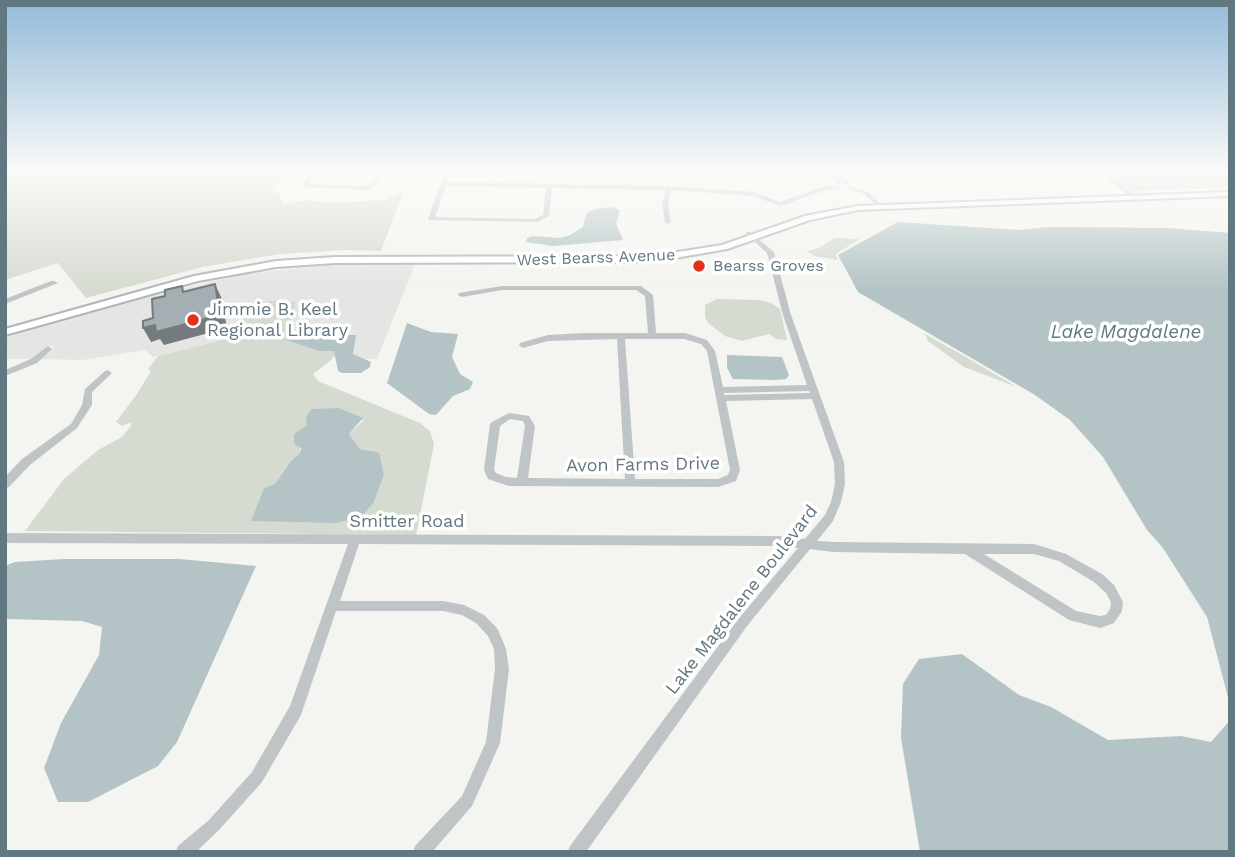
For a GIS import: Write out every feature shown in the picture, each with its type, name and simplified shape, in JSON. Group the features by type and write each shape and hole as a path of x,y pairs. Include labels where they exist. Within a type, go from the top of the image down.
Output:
{"main road":[{"name":"West Bearss Avenue","path":"5,332 213,274 287,263 335,260 641,260 708,251 815,216 847,210"},
{"name":"West Bearss Avenue","path":"5,325 195,272 262,260 322,254 647,253 752,235"},
{"path":"126,297 136,290 195,272"}],"street":[{"path":"434,210 431,219 536,221 546,216 547,210"},
{"path":"666,210 668,222"},
{"name":"Lake Magdalene Boulevard","path":"576,852 743,622 834,509 840,484 839,463 779,292 770,251 752,235"},
{"path":"5,302 54,283"},
{"path":"462,295 502,288 638,288 649,295 652,336"},
{"path":"621,336 630,483"},
{"name":"Avon Farms Drive","path":"522,482 530,426 526,418 509,415 495,424 489,470 492,476 499,480 522,482 718,483 732,478 734,466 711,351 704,342 692,337 556,337 523,345"},
{"path":"5,373 34,361 48,349"},
{"path":"5,484 26,462 74,426 88,405 88,391 107,373"},
{"path":"720,394 814,392"},
{"name":"Smitter Road","path":"5,538 766,541 833,547 1034,549 1062,557 1097,578 1110,589 1117,603 1116,611 1110,619 1100,622 1073,616 967,549"},
{"path":"184,852 214,825 257,776 296,710 355,539"},
{"path":"332,606 443,606 464,610 480,619 493,632 500,649 502,669 493,743 467,801 422,852"}],"shaded area":[{"path":"5,210 396,210 381,251 280,254 202,267 86,298 58,263 5,280"},
{"path":"835,238 860,239 836,254 838,260 814,256 807,251 819,248"},
{"path":"335,264 415,264 377,359 360,359 353,354 355,335 286,335 295,302 272,300 246,313 242,327 230,338 153,357 145,350 82,360 40,359 54,347 48,346 33,359 5,359 5,337 96,310 239,275"},
{"path":"717,299 760,300 771,303 780,309 787,340 776,339 769,334 742,341 725,336 708,323 705,316 705,305"},
{"path":"253,302 296,302 285,339 319,351 334,351 336,354 313,374 318,381 420,423 430,431 434,444 416,535 25,531 64,479 98,450 122,437 131,426 131,422 122,426 116,422 137,394 151,371 148,369 158,356 230,338 242,327 245,305","holes":["364,420 349,434 360,449 378,452 380,455 384,475 374,502 252,521 264,488 275,485 291,461 300,453 299,431 307,425"]},
{"path":"925,334 1017,387 964,367 928,341"}],"water":[{"path":"593,210 620,210 616,224 623,240 553,246 526,242 527,238 533,236 560,238 570,235 583,227 586,214"},
{"name":"Lake Magdalene","path":"898,222 1019,230 1050,227 1168,228 1230,233 1230,705 1207,617 1163,548 1147,530 1103,457 1070,420 1035,395 858,292 838,255"},
{"path":"407,323 431,332 458,334 452,357 460,374 473,382 470,389 453,396 436,415 429,414 387,383"},
{"path":"286,335 356,335 353,354 371,362 370,367 361,373 342,373 338,371 334,351 319,351 289,341 285,339"},
{"path":"727,355 782,357 789,375 786,379 776,380 733,379 727,368"},
{"path":"339,408 363,418 349,434 360,449 378,452 380,455 384,475 374,502 362,516 336,523 251,521 264,488 275,484 300,453 301,448 294,444 294,434 307,425 306,417 312,409"},
{"path":"64,559 179,559 256,566 177,742 158,766 88,802 58,802 44,768 61,723 99,655 102,627 82,621 5,619 5,566 15,562"},
{"path":"962,654 1019,695 1051,707 1108,740 1181,736 1211,742 1230,720 1230,852 920,852 901,738 903,684 919,659"}],"building":[{"path":"215,284 220,315 156,332 155,325 143,328 143,321 153,318 152,299 165,296 165,290 182,286 183,292"}],"place":[{"name":"Bearss Groves","path":"699,266"},
{"name":"Jimmie B. Keel Regional Library","path":"193,320"}]}
